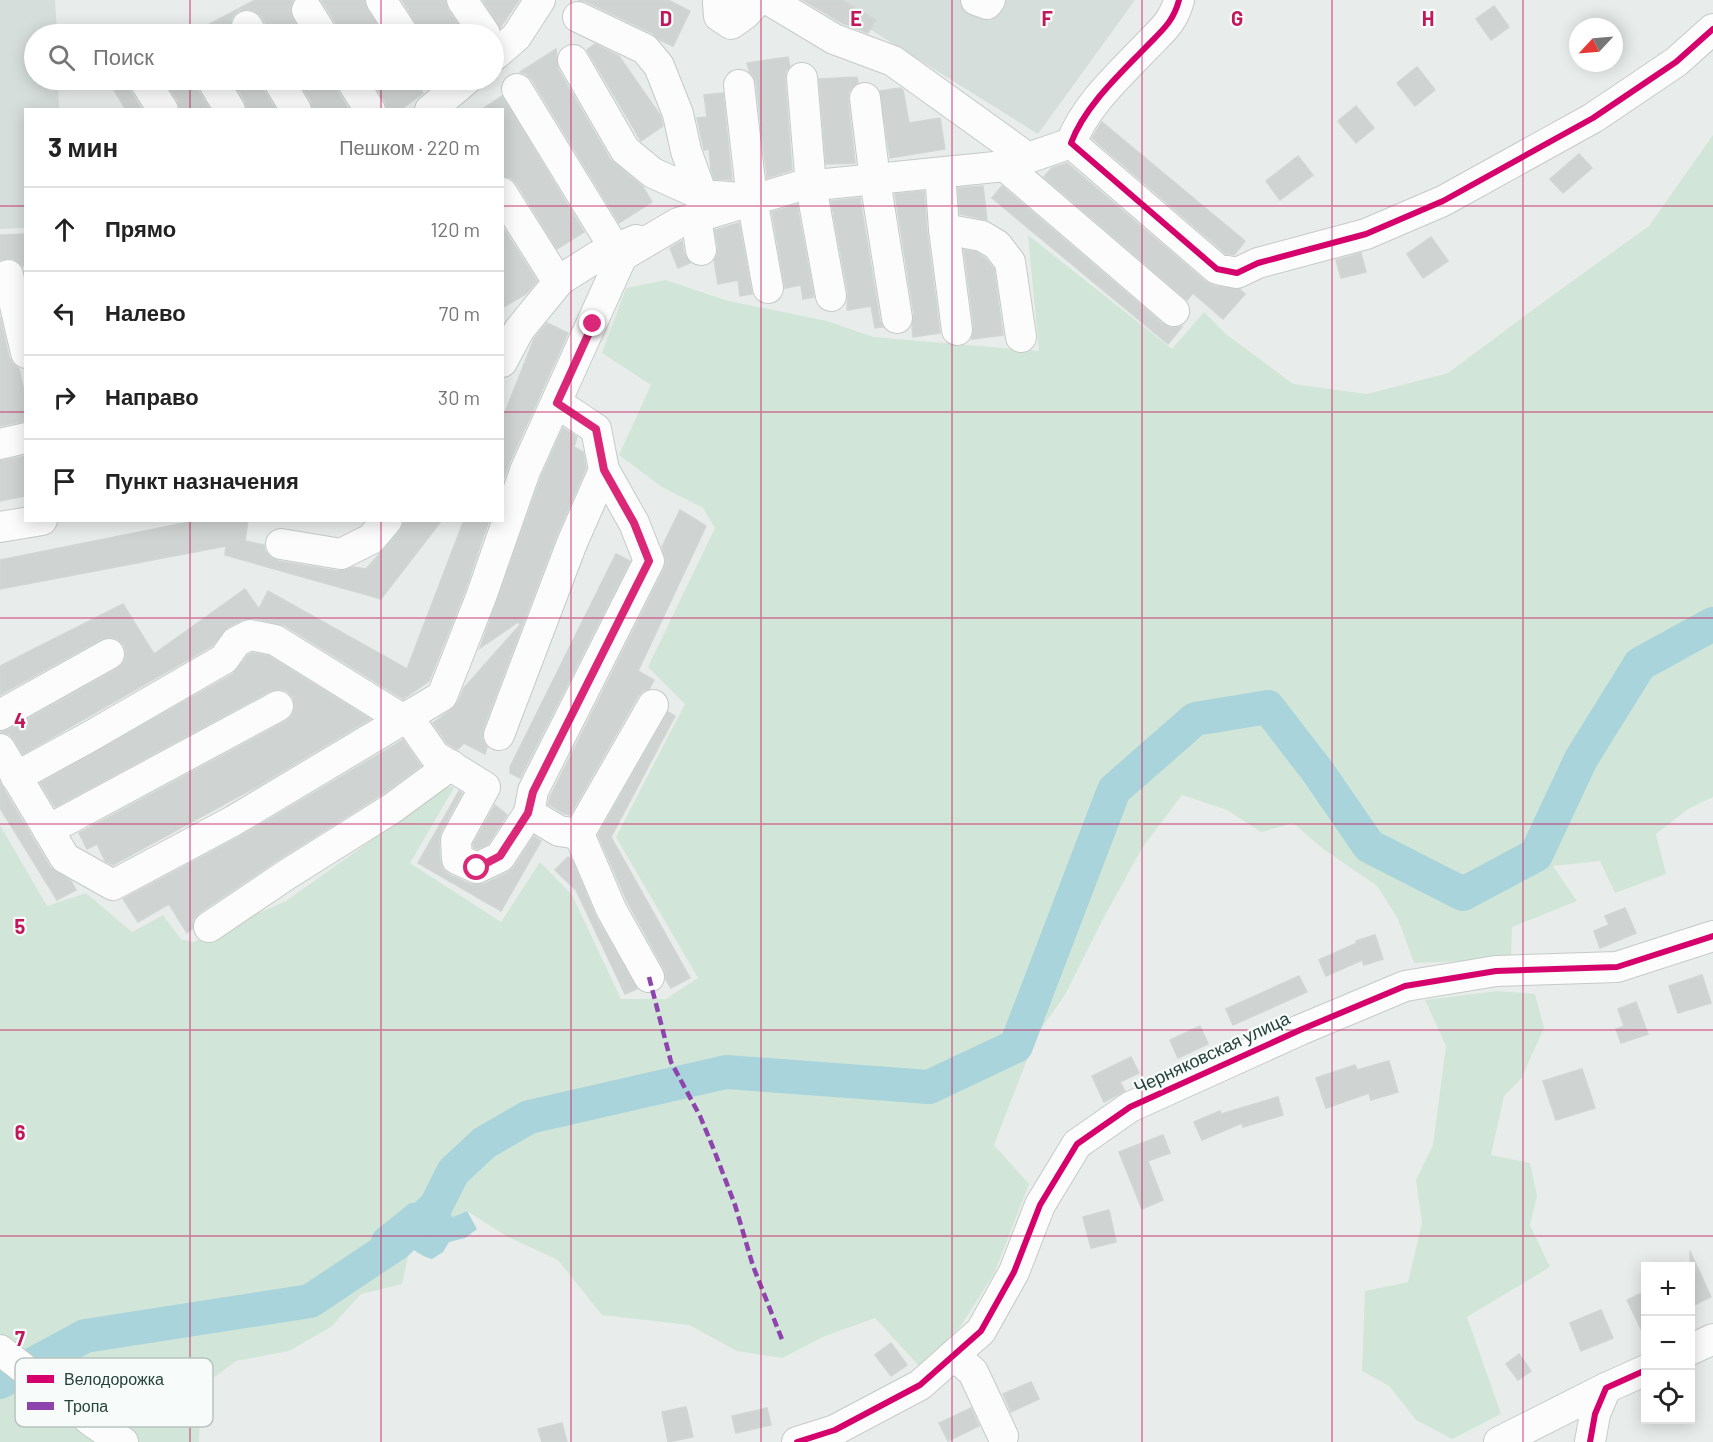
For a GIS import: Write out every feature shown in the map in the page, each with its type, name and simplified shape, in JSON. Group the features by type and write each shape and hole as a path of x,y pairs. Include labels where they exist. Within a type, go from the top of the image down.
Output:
{"street":[{"path":"381,0 397,24"},
{"path":"462,0 477,24"},
{"path":"504,42 516,37 540,0"},
{"path":"722,0 718,3 719,16 731,24 745,14 758,0"},
{"path":"769,0 834,39 893,61 1017,162 1173,311"},
{"path":"976,0 987,4 990,0"},
{"path":"504,358 519,330 558,282 598,256 692,212 752,200 796,187 940,173 1017,162 1071,143 1078,125 1114,80 1175,16 1179,0"},
{"path":"578,17 645,49 658,66 678,114 686,151 692,212 702,250"},
{"path":"1071,143 1217,269 1237,273 1258,263 1366,234 1443,201 1593,118 1676,62 1713,29"},
{"path":"573,60 625,150 653,173 692,212"},
{"path":"802,78 811,186 831,296"},
{"path":"739,85 752,200 768,288"},
{"path":"517,89 615,249"},
{"path":"150,90 162,108"},
{"path":"218,90 229,108"},
{"path":"284,90 295,108"},
{"path":"357,90 369,108"},
{"path":"865,98 875,180 897,318"},
{"path":"940,173 944,229 957,330"},
{"path":"504,196 558,282"},
{"path":"0,749 65,858 113,885 233,821 442,696 481,597 525,471 622,256 692,212"},
{"path":"944,229 982,236 997,245 1010,262 1021,337"},
{"path":"11,274 24,342"},
{"path":"504,317 536,309"},
{"path":"16,777 225,659 236,642 250,635 276,640 405,717 435,756 486,787 456,840 457,859 477,868 500,856 528,813 533,792 649,561 634,523 604,470 596,429 557,403"},
{"path":"0,444 24,438"},
{"path":"499,735 572,543 604,470"},
{"path":"0,527 30,522"},
{"path":"281,544 341,554 371,539 385,522"},
{"path":"0,715 109,654"},
{"path":"579,834 653,705"},
{"path":"48,830 278,706"},
{"path":"209,927 286,875 392,809 451,765"},
{"path":"528,813 560,831 579,834"},
{"path":"579,834 611,909 648,977"},
{"name":"Черняковская улица","path":"797,1442 835,1430 920,1385 981,1331 1014,1272 1040,1205 1077,1144 1130,1107 1300,1030 1405,986 1496,971 1617,967 1713,936"},
{"path":"1695,1348 1713,1339"},
{"path":"0,1350 15,1362"},
{"path":"954,1355 973,1372 1003,1436"},
{"path":"1499,1442 1597,1415 1641,1375"},
{"path":"100,1427 123,1442"}],"shaded area":[{"path":"0,0 55,0 56,24 24,24 24,90 58,90 59,108 24,108 24,228 0,229"},
{"path":"823,0 1135,0 1038,134"}],"green space":[{"path":"1713,135 1713,797 1688,809 1656,834 1666,874 1615,893 1600,861 1553,866 1577,901 1512,927 1511,959 1414,963 1398,919 1377,886 1322,848 1293,823 1261,832 1227,810 1182,795 1142,848 1065,995 1036,1036 994,1145 1029,1184 994,1274 960,1327 920,1367 875,1318 825,1336 782,1358 737,1351 689,1325 602,1315 558,1260 506,1236 467,1211 453,1217 433,1205 410,1203 400,1232 410,1248 402,1284 361,1294 331,1327 289,1351 236,1361 213,1378 213,1358 15,1358 15,1427 200,1427 199,1442 0,1442 0,825 47,906 86,893 132,932 163,915 181,939 193,942 286,901 445,788 455,786 410,863 501,922 540,862 572,895 621,999 666,999 698,978 616,837 685,704 648,667 715,528 703,508 662,487 619,455 651,385 602,353 626,288 666,280 728,301 827,321 873,337 1039,351 1028,235 1172,349 1204,312 1226,334 1293,384 1367,394 1448,373 1649,226"},
{"path":"1498,991 1535,994 1544,1028 1521,1079 1504,1096 1491,1155 1530,1163 1537,1196 1530,1225 1550,1267 1467,1317 1501,1414 1452,1439 1416,1420 1389,1386 1362,1371 1365,1291 1408,1282 1422,1223 1416,1180 1433,1145 1446,1046 1425,1000"}],"water":[{"path":"430,1202 443,1207 453,1217 467,1211 477,1229 465,1238 449,1242 443,1252 432,1259 417,1252 400,1233 391,1247 376,1262 364,1258 374,1232 410,1203"}],"building":[{"path":"255,0 293,0 290,11 297,24 266,24 255,11 247,9 238,11 232,17 230,24 210,24"},
{"path":"321,0 364,0 377,24 336,24"},
{"path":"402,0 445,0 448,10 458,24 416,24"},
{"path":"483,0 519,0 503,24 498,24"},
{"path":"578,0 668,0 690,11 673,46 652,33 585,1"},
{"path":"803,0 842,0 876,20 868,33 842,23"},
{"path":"1494,6 1509,27 1491,40 1476,19"},
{"path":"595,44 619,56 660,115 663,126 641,141 587,50"},
{"path":"556,49 558,69 610,159 643,187 652,202 619,223 532,80 520,72"},
{"path":"788,57 790,67 786,71 785,79 792,170 767,178 756,83 747,63"},
{"path":"1417,67 1435,90 1415,106 1397,83"},
{"path":"857,77 858,83 849,91 848,99 855,163 826,164 819,79"},
{"path":"900,88 903,90 909,123 940,118 945,149 890,158 880,91"},
{"path":"114,90 130,90 141,108 125,108"},
{"path":"171,90 198,90 209,108 180,108"},
{"path":"238,90 264,90 275,108 247,108"},
{"path":"304,90 337,90 348,108 313,108"},
{"path":"378,90 421,90 423,93 403,108 387,108"},
{"path":"723,93 732,180 714,179 709,149 704,150 697,118 707,117 704,95"},
{"path":"502,96 584,232 557,249 517,184 511,178 504,176 504,108 484,108"},
{"path":"1356,106 1374,128 1356,143 1338,121"},
{"path":"1102,122 1245,241 1234,255 1225,253 1092,138"},
{"path":"1579,154 1592,168 1563,193 1550,179"},
{"path":"1298,156 1313,175 1280,200 1266,181"},
{"path":"1067,163 1206,282 1214,286 1239,289 1245,294 1223,319 1193,293 1187,300 1044,177 1052,168"},
{"path":"983,186 987,220 960,214 958,188"},
{"path":"1002,186 1163,324 1171,328 1182,327 1168,344 992,198"},
{"path":"924,191 940,333 913,337 914,315 895,194"},
{"path":"860,198 880,321 883,327 875,328 871,306 847,310 848,293 831,201"},
{"path":"797,205 814,297 803,299 801,285 785,288 772,212"},
{"path":"739,223 752,294 740,296 738,280 718,284 714,260 718,248 715,230"},
{"path":"504,229 537,281 526,294 504,307"},
{"path":"24,234 24,267 12,258 0,260 0,235"},
{"path":"1431,237 1448,261 1423,278 1407,254"},
{"path":"682,241 684,253 690,263 678,268 670,248"},
{"path":"964,250 976,252 985,258 994,269 1003,335 972,339 974,328"},
{"path":"1361,253 1366,272 1341,278 1336,260"},
{"path":"0,317 9,357 19,369 24,391 24,421 0,426"},
{"path":"547,323 568,333 504,478 504,415 534,339"},
{"path":"563,428 577,437 574,447 583,452 586,468 556,537 483,729 482,738 487,747 485,754 464,743 456,749 447,743 433,723 451,710 458,702 464,688 520,625 518,622 480,648 541,477"},
{"path":"24,456 24,496 0,501 0,461"},
{"path":"680,510 706,526 638,671 654,680 649,689 644,690 638,696 570,815 565,814 548,804 550,797 664,569 666,561 662,547"},
{"path":"189,522 248,522 245,541 264,545 265,551 271,558 278,561 338,571 354,567 366,569 400,531 404,522 440,522 381,599 225,555 226,546 0,589 0,560"},
{"path":"463,522 488,522 465,591 429,681 403,699 284,625 253,618 242,620 228,627 212,646 23,754 9,734 1,732 117,669 124,662 126,654 124,645 117,639 110,637 101,639 0,695 0,666 123,604 154,654 245,589 259,609 268,591 407,669"},
{"path":"616,554 630,561 520,778 510,773 510,767"},
{"path":"252,653 269,656 370,719 256,787 113,865 105,861 97,844 87,849 79,833 286,721 292,716 295,707 293,697 287,691 279,689 270,691 55,807 40,783 233,674"},
{"path":"668,712 675,716 611,837 690,978 671,988 666,980 664,969 627,901 598,835"},
{"path":"403,740 421,766 381,795 199,913 193,920 192,929 187,933 169,904 138,922 123,899 241,836"},
{"path":"0,783 50,867 71,881 76,890 57,900 0,808"},
{"path":"459,791 462,793 439,840 440,861 443,869 450,875 470,884 484,884 514,867 534,836 541,841 501,911 418,863"},
{"path":"495,805 507,815 488,844 474,848 473,844"},
{"path":"568,857 572,860 596,917 637,989 625,994 576,890 555,870"},
{"path":"1625,908 1636,933 1600,948 1594,931 1609,925 1605,916"},
{"path":"1375,935 1383,959 1364,965 1362,960 1326,976 1319,960 1357,943 1356,941"},
{"path":"1702,975 1711,1003 1678,1013 1669,986"},
{"path":"1299,976 1307,992 1233,1025 1226,1009"},
{"path":"1636,1002 1648,1034 1621,1043 1616,1029 1624,1026 1618,1009"},
{"path":"1200,1026 1208,1044 1178,1058 1170,1040"},
{"path":"1131,1057 1139,1073 1120,1082 1125,1091 1104,1102 1092,1076"},
{"path":"1389,1061 1398,1092 1371,1100 1369,1093 1326,1108 1316,1078 1355,1065 1357,1070"},
{"path":"1582,1069 1595,1108 1556,1120 1543,1081"},
{"path":"1278,1097 1283,1115 1243,1127 1242,1123 1202,1140 1194,1122 1220,1111 1221,1114"},
{"path":"1163,1135 1170,1153 1148,1161 1163,1200 1142,1209 1119,1152"},
{"path":"1109,1210 1116,1242 1091,1248 1083,1217"},
{"path":"1690,1251 1711,1297 1695,1305 1695,1262 1690,1262"},
{"path":"1641,1293 1641,1329 1627,1300"},
{"path":"1601,1310 1613,1338 1581,1351 1570,1323"},
{"path":"891,1343 907,1365 891,1376 875,1355"},
{"path":"1519,1354 1531,1371 1518,1380 1506,1364"},
{"path":"1031,1382 1039,1399 1011,1412 1003,1394"},
{"path":"686,1407 693,1437 668,1442 662,1412"},
{"path":"767,1408 771,1425 736,1433 732,1416"},
{"path":"971,1408 979,1426 948,1441 939,1423"},
{"path":"562,1423 567,1442 542,1442 538,1429"}],"waterway":[{"path":"44,1358 85,1336 310,1301 397,1243 436,1206 453,1172 484,1143 529,1117 726,1072 929,1087 1016,1046 1114,790 1195,719 1268,707 1318,772 1369,846 1463,894 1536,855 1581,759 1640,664 1713,624"},
{"path":"0,1382 15,1374"}],"marked path":[{"path":"649,977 671,1062 700,1116 714,1150 735,1205 753,1266 783,1342"}],"cycle path":[{"path":"1179,0 1166,26 1093,104 1071,143 1217,269 1237,273 1258,263 1366,234 1443,201 1593,118 1676,62 1713,29"},
{"path":"797,1442 835,1430 920,1385 981,1331 1014,1272 1040,1205 1077,1144 1130,1107 1300,1030 1405,986 1496,971 1617,967 1713,936"},
{"path":"1590,1442 1595,1414 1606,1388 1641,1372"}],"route":[{"path":"477,868 500,856 528,813 533,792 649,561 634,523 604,470 596,429 557,403 593,324"}]}
